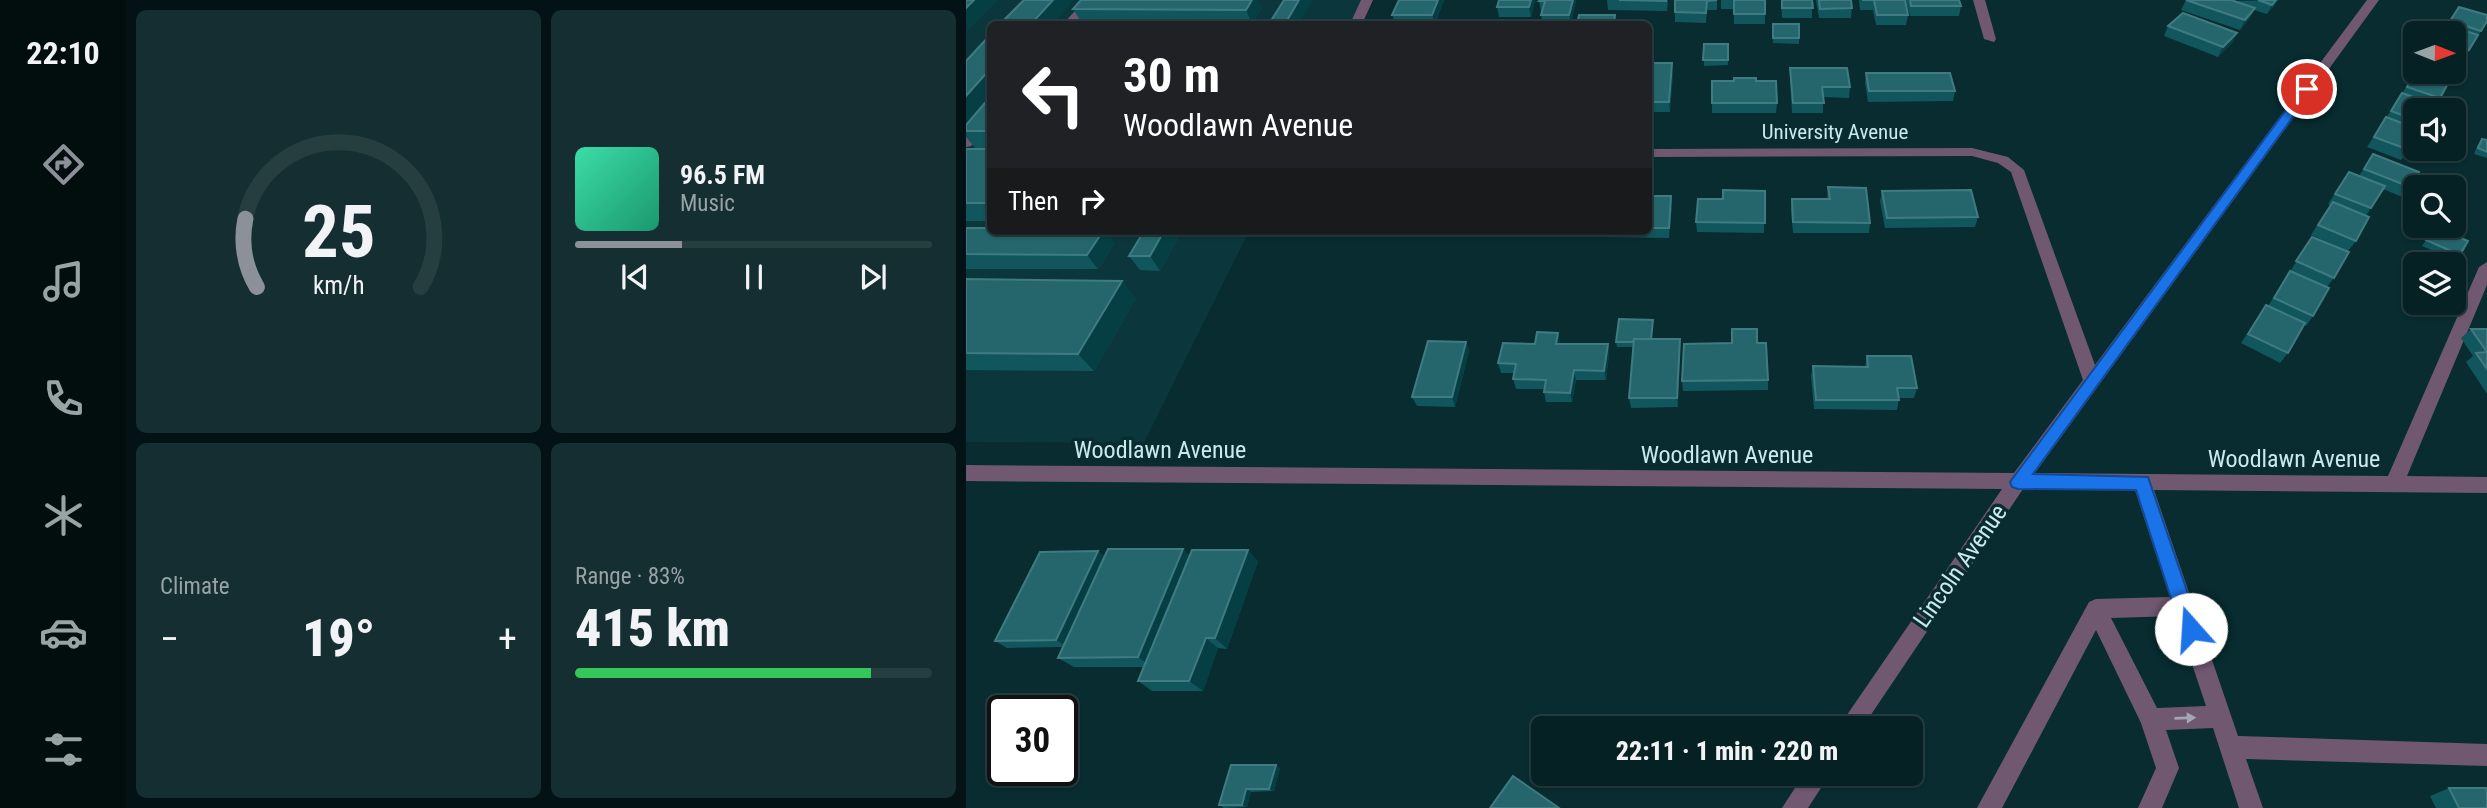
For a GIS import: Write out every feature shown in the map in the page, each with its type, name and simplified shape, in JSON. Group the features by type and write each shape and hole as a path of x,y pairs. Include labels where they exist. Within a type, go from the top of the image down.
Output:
{"street":[{"path":"1072,21 1091,0"},
{"path":"1357,21 1367,0"},
{"path":"1979,0 1990,39"},
{"name":"Lincoln Avenue","path":"1857,716 2018,482 2373,0"},
{"path":"966,143 987,118"},
{"name":"University Avenue","path":"1652,153 1972,152 2003,160 2017,170 2092,380"},
{"path":"2394,484 2487,267"},
{"name":"Woodlawn Avenue","path":"966,473 2487,485"},
{"path":"2142,482 2251,808"},
{"path":"2096,609 2183,607"},
{"path":"2096,609 2151,719 2168,768 2150,808"},
{"path":"1989,808 2096,609"},
{"path":"2151,719 2220,717"},
{"path":"2230,747 2487,755"},
{"path":"1794,808 1810,786"}],"shaded area":[{"path":"966,0 1363,0 1352,21 987,21 987,235 1247,235 1144,443 966,442"}],"building":[{"path":"966,0 974,0 966,8"},
{"path":"1024,0 1053,0 1034,21 1003,21"},
{"path":"1081,0 1252,0 1246,10 1073,9"},
{"path":"1284,0 1299,0 1287,21 1271,21"},
{"path":"1399,0 1438,0 1432,15 1392,15"},
{"path":"1499,0 1531,0 1529,7 1497,7"},
{"path":"1540,0 1573,0 1569,15 1541,15 1545,1"},
{"path":"1675,0 1717,0 1707,1 1706,13 1675,12"},
{"path":"1734,0 1765,0 1765,14 1734,14"},
{"path":"1782,0 1812,0 1813,8 1782,8"},
{"path":"1819,0 1851,0 1852,8 1820,9"},
{"path":"1874,0 1905,0 1908,15 1877,15"},
{"path":"1910,0 1959,0 1961,6 1911,6"},
{"path":"2186,0 2231,0 2255,8 2245,20"},
{"path":"2258,0 2276,0 2272,5"},
{"path":"2459,7 2487,15 2487,21 2481,31 2466,26 2466,21 2450,21"},
{"path":"2183,13 2237,33 2223,47 2168,26"},
{"path":"1579,15 1615,15 1614,21 1578,21"},
{"path":"1773,24 1799,24 1799,38 1773,38"},
{"path":"2466,31 2478,35 2469,50 2466,49"},
{"path":"987,38 987,72 966,96 966,61"},
{"path":"1704,44 1728,44 1728,60 1703,60"},
{"path":"1652,63 1672,63 1669,102 1652,102"},
{"path":"1790,68 1847,68 1850,87 1822,87 1824,103 1793,103"},
{"path":"1866,73 1950,73 1955,91 1869,91"},
{"path":"1734,78 1776,81 1777,103 1712,103 1712,81 1734,81"},
{"path":"2409,84 2448,84 2440,98 2407,87"},
{"path":"2402,93 2416,98 2403,98 2403,116 2391,111"},
{"path":"987,100 987,131 966,131 966,125"},
{"path":"2386,117 2403,123 2403,148 2374,137"},
{"path":"2482,139 2487,140 2487,152 2478,148"},
{"path":"966,149 987,149 987,203 966,203"},
{"path":"2373,154 2419,172 2417,175 2403,175 2403,184 2364,169"},
{"path":"2349,172 2385,186 2371,208 2335,194"},
{"path":"1828,187 1866,188 1870,223 1793,222 1792,199 1830,199"},
{"path":"1723,190 1765,191 1765,223 1696,222 1698,199 1723,199"},
{"path":"1971,190 1978,217 1887,218 1882,191"},
{"path":"1652,196 1671,196 1669,228 1652,228"},
{"path":"2333,202 2369,217 2356,241 2318,225"},
{"path":"966,228 987,228 987,235 1100,235 1087,255 966,254"},
{"path":"1142,235 1162,235 1150,256 1129,256"},
{"path":"2312,237 2349,252 2334,278 2296,261"},
{"path":"2461,238 2468,241 2462,252 2453,252 2426,240"},
{"path":"2290,271 2329,288 2313,316 2274,298"},
{"path":"966,279 1122,281 1078,354 966,353"},
{"path":"2266,305 2305,323 2288,353 2248,334"},
{"path":"1619,319 1653,320 1651,339 1616,342"},
{"path":"1732,329 1757,329 1757,343 1766,343 1768,380 1682,381 1684,344 1732,343"},
{"path":"2471,329 2487,329 2487,352"},
{"path":"1537,332 1558,333 1556,344 1608,344 1604,371 1574,370 1570,393 1544,392 1546,380 1513,379 1516,364 1498,363 1503,343 1535,344"},
{"path":"1634,339 1680,339 1677,398 1629,398"},
{"path":"1428,341 1466,342 1452,397 1412,397"},
{"path":"2487,352 2487,369 2476,353"},
{"path":"1867,356 1911,356 1917,388 1897,388 1899,400 1816,400 1813,366 1868,367"},
{"path":"1108,549 1183,549 1138,657 1058,658"},
{"path":"1192,550 1248,550 1215,638 1206,638 1189,681 1138,681"},
{"path":"1098,551 1056,640 995,641 1040,552"},
{"path":"1231,765 1276,765 1269,789 1246,789 1242,805 1219,805"},
{"path":"1513,776 1559,808 1490,808"},
{"path":"2449,788 2487,788 2487,808 2459,808"}],"route":[{"path":"2191,629 2142,482 2018,482 2307,89"}]}
